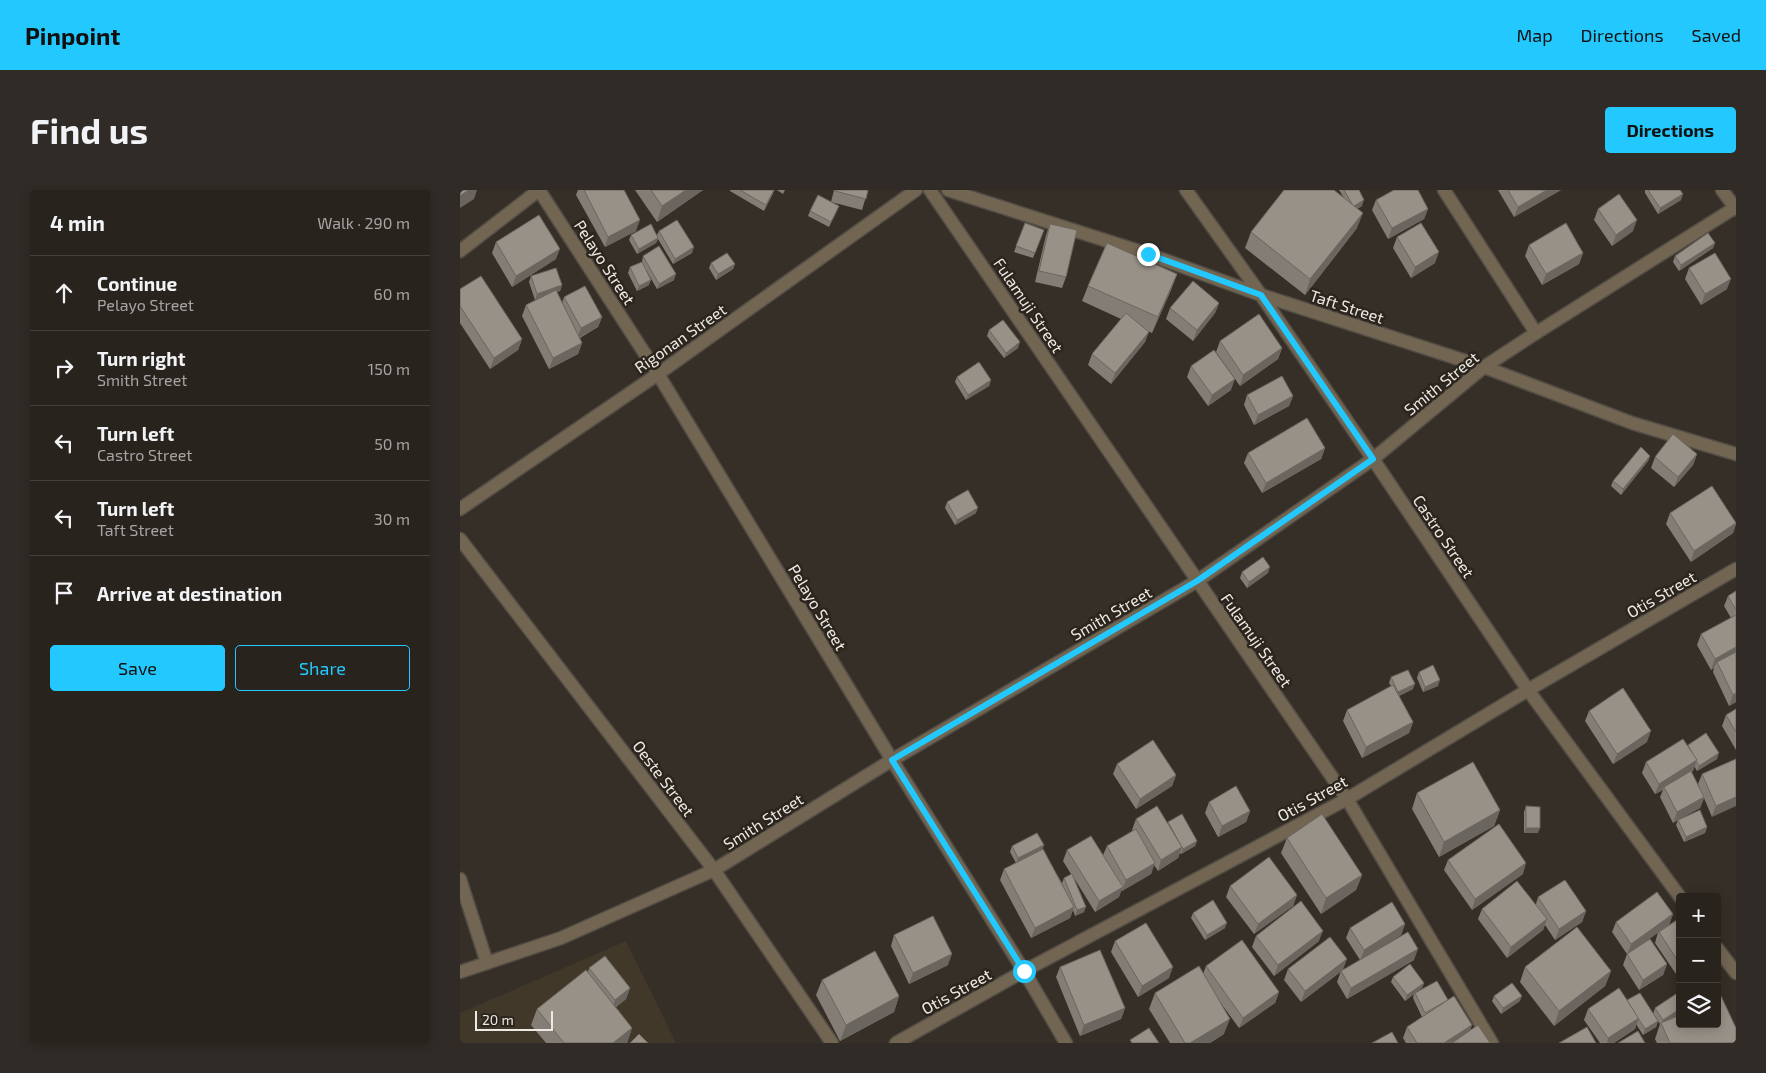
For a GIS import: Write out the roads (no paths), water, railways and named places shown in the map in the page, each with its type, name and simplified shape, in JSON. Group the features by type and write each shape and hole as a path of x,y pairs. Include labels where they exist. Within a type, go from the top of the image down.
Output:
{"street":[{"path":"460,251 539,190"},
{"name":"Pelayo Street","path":"539,190 658,374 892,760 1024,971 1066,1043"},
{"name":"Rigonan Street","path":"460,509 658,374 916,190"},
{"name":"Fulamuji Street","path":"930,190 1347,798 1492,1043"},
{"name":"Taft Street","path":"948,190 1148,254 1261,295 1484,367 1632,423 1736,454"},
{"name":"Castro Street","path":"1186,190 1261,295 1528,690 1677,893"},
{"path":"1444,190 1536,333"},
{"path":"1722,190 1736,208"},
{"name":"Smith Street","path":"460,972 561,938 714,870 892,760 1197,581 1373,459 1484,367 1736,208"},
{"name":"Oeste Street","path":"460,539 714,870 832,1043"},
{"name":"Otis Street","path":"896,1043 1024,971 1347,798 1736,569"},
{"path":"460,878 486,964"},
{"path":"1721,953 1736,973"}]}
